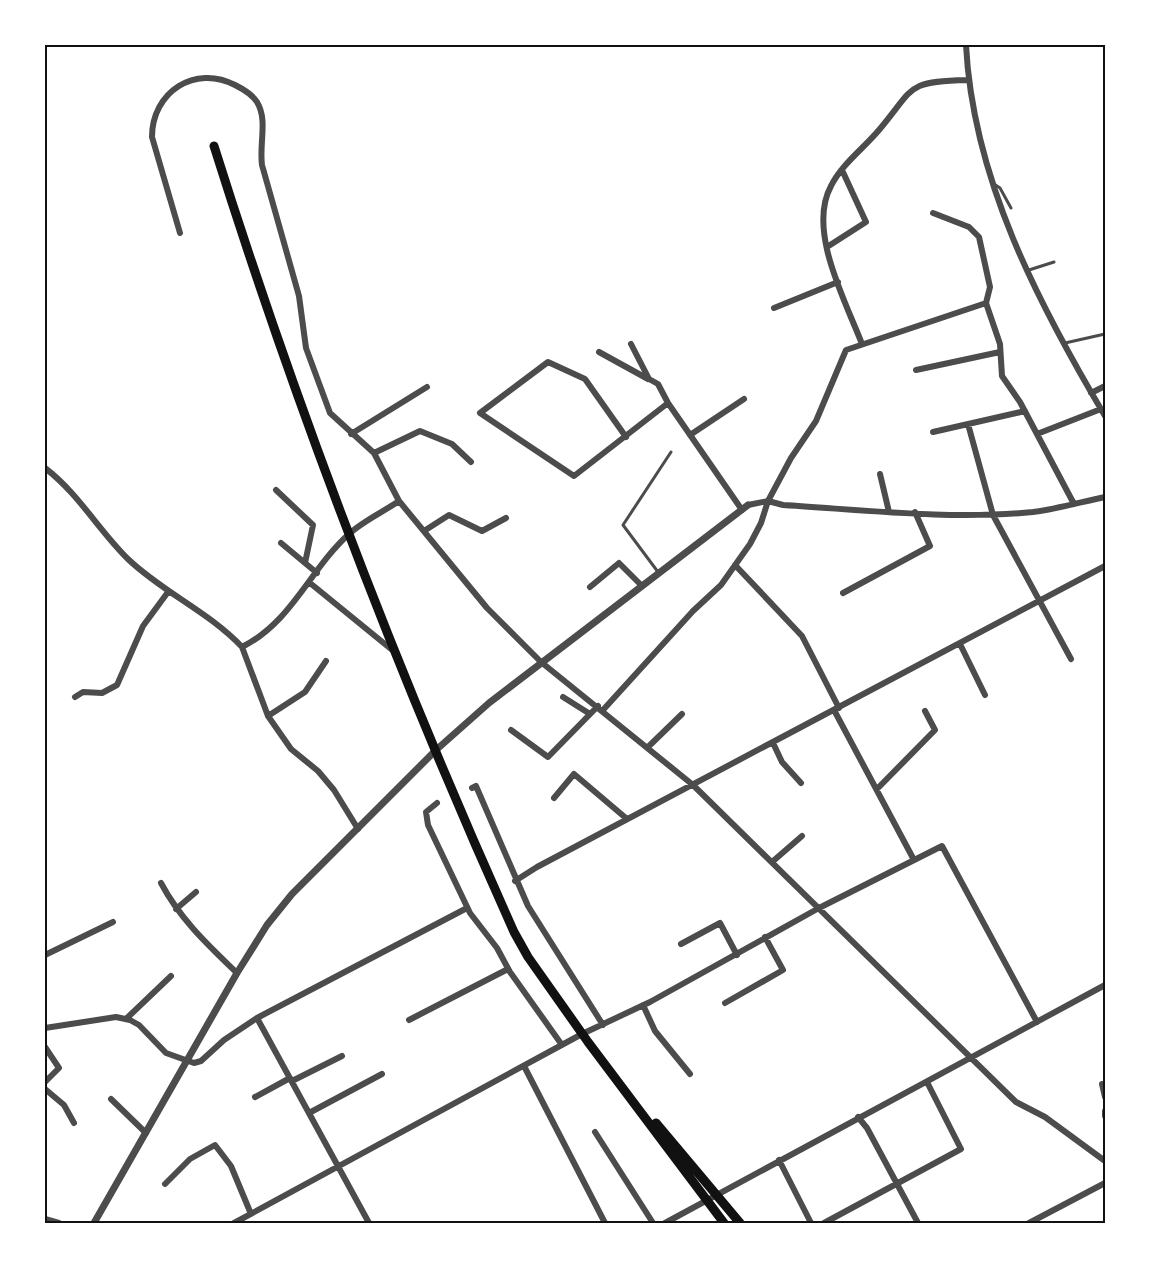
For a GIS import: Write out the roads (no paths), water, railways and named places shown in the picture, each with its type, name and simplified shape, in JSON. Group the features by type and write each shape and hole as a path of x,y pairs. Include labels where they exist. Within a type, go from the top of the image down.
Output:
{"highway":[{"path":"214,146 266,311 392,649 514,932 582,1034 724,1223"},
{"path":"611,1072 740,1223"}],"street":[{"path":"966,45 968,80 990,181 1029,270 1105,416"},
{"path":"180,233 152,136 152,120 162,101 180,86 197,77 213,76 245,90 256,100 262,114 260,150 299,296 306,348 330,413 374,453 399,501 487,608 541,662 693,785 1016,1102 1045,1117 1105,1161"},
{"path":"862,344 838,282 824,237 824,206 830,186 913,88 924,83 968,80"},
{"path":"827,247 866,222 842,170"},
{"path":"933,213 969,227 979,237 990,287 986,303 1000,344 1002,376 1025,411 1074,504"},
{"path":"774,308 838,282"},
{"path":"511,730 548,757 590,714 600,708 721,585 761,523 768,501 805,435 816,421 846,350 986,303"},
{"path":"632,344 649,379"},
{"path":"600,352 658,384 690,435 745,507"},
{"path":"915,370 1000,352"},
{"path":"626,437 585,379 548,362 480,413 574,476 626,437 668,403"},
{"path":"1091,393 1105,386"},
{"path":"351,434 427,387"},
{"path":"690,435 744,399"},
{"path":"1037,434 1101,409"},
{"path":"933,432 1025,411"},
{"path":"968,424 993,515 1071,659"},
{"path":"374,453 420,430 452,444 471,462"},
{"path":"45,468 60,480 129,560 168,592 209,618 242,647 268,716 291,749 318,771 334,790 358,829"},
{"path":"880,474 889,512"},
{"path":"276,490 313,525 305,563"},
{"path":"94,1223 237,973 267,925 292,894 436,750 541,662 745,507 768,501 783,505 889,512 993,515 1035,512 1105,497"},
{"path":"242,647 272,626 310,584 349,534 399,501"},
{"path":"843,593 930,546 915,512"},
{"path":"424,531 449,515 482,531 506,518"},
{"path":"281,543 317,573"},
{"path":"590,587 619,563 641,585"},
{"path":"735,565 802,636 836,709 914,860"},
{"path":"515,881 627,819 1105,567"},
{"path":"310,584 392,649"},
{"path":"75,697 83,692 102,693 117,685 143,626 168,592"},
{"path":"960,644 985,695"},
{"path":"268,716 305,692 326,661"},
{"path":"563,697 590,714"},
{"path":"877,789 935,730 925,711"},
{"path":"648,747 682,714"},
{"path":"773,743 782,762 801,783"},
{"path":"554,798 574,774 627,819"},
{"path":"472,788 476,786 515,881 528,906 603,1025"},
{"path":"437,803 426,812 428,825 467,908 497,948 508,969 562,1045"},
{"path":"772,862 802,836"},
{"path":"234,1223 582,1034 643,1005 819,908 942,846 1037,1022"},
{"path":"161,883 176,909 192,929 237,973"},
{"path":"176,909 196,892"},
{"path":"45,1028 117,1017 139,1025 166,1053 187,1062 201,1061 224,1040 257,1018 467,908"},
{"path":"45,955 113,922"},
{"path":"681,944 720,923 736,955"},
{"path":"725,1003 783,970 765,937"},
{"path":"409,1020 508,969"},
{"path":"126,1019 171,976"},
{"path":"665,1223 706,1200 718,1196 858,1117 971,1060 1105,985"},
{"path":"643,1005 655,1031 690,1074"},
{"path":"257,1018 369,1223"},
{"path":"45,1047 59,1068 45,1082"},
{"path":"255,1097 342,1056"},
{"path":"524,1066 605,1223"},
{"path":"309,1113 382,1074"},
{"path":"824,1223 961,1149 927,1082"},
{"path":"1102,1084 1105,1097"},
{"path":"45,1089 64,1105 74,1124"},
{"path":"111,1099 146,1133"},
{"path":"1105,1111 1105,1116"},
{"path":"858,1117 867,1128 918,1223"},
{"path":"595,1132 653,1223"},
{"path":"165,1184 190,1159 214,1145 231,1166 251,1214"},
{"path":"779,1160 811,1223"},
{"path":"1029,1223 1105,1183"},
{"path":"45,1219 59,1223"}],"lane":[{"path":"990,181 1000,188 1011,208"},
{"path":"1029,270 1054,262"},
{"path":"1065,343 1105,334"},
{"path":"658,572 622,525 671,453"}]}
